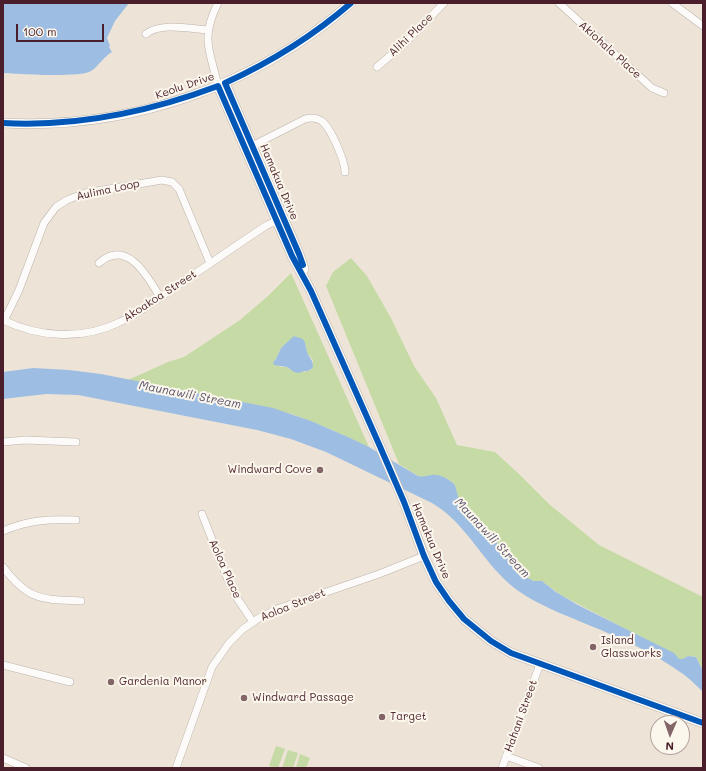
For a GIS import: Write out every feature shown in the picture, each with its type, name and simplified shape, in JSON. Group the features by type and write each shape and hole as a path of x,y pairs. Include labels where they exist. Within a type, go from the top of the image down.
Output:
{"main road":[{"name":"Keolu Drive","path":"3,122 64,122 123,114 164,105 222,84 259,67 294,46 327,23 351,3"},
{"name":"Hamakua Drive","path":"222,84 280,219 299,254 311,291 404,502 424,556 442,592 456,610 473,627 501,647 540,664 703,723"}],"street":[{"name":"Hamakua Drive","path":"218,3 211,18 208,30 208,50 222,84"},
{"name":"Alihi Place","path":"378,67 405,43 444,3"},
{"name":"Akiohala Place","path":"559,3 652,88 664,93"},
{"path":"672,3 703,26"},
{"path":"146,34 151,30 162,27 208,30"},
{"path":"249,148 306,119 315,118 322,121 326,126 343,160 345,172"},
{"name":"Aulima Loop","path":"4,320 19,290 44,223 61,203 79,195 162,180 172,182 179,189 210,263"},
{"name":"Akoakoa Street","path":"4,320 19,327 59,335 80,334 100,330 120,322 267,225 280,219"},
{"path":"99,263 106,257 114,255 133,261 142,269 160,297"},
{"path":"3,442 25,440 76,442"},
{"name":"Aoloa Place","path":"202,514 228,580 237,598 253,622"},
{"path":"3,531 15,526 41,520 76,520"},
{"name":"Aoloa Street","path":"176,768 212,668 229,643 243,629 277,609 379,574 424,556"},
{"path":"3,567 19,586 33,595 50,599 81,601"},
{"name":"Hahani Street","path":"502,768 540,664"},
{"path":"3,665 70,682"},
{"path":"506,756 538,768"},
{"path":"5,762 26,768"}],"green space":[{"path":"351,258 367,276 391,318 414,366 436,398 457,445 495,452 549,504 599,545 703,597 703,671 696,657 688,656 683,659 679,659 643,638 561,595 542,581 534,581 524,576 516,568 491,535 459,504 455,485 452,482 448,479 431,475 425,477 418,476 399,464 326,286 333,272"},
{"path":"291,273 369,447 292,414 128,380 168,362 184,357 240,320 268,296","holes":["295,336 306,345 307,353 313,360 311,370 304,372 289,369 287,367 281,367 273,362 281,348"]},
{"path":"276,746 285,749 278,768 269,766"},
{"path":"288,750 298,753 293,768 282,768"},
{"path":"300,754 310,758 306,768 296,768"}],"water":[{"path":"3,3 129,3 115,21 107,38 112,52 106,56 94,69 85,73 49,75 3,73"},
{"path":"294,336 303,339 304,341 307,352 313,364 313,367 310,370 299,373 294,372 287,367 274,365 273,362 281,348"},
{"name":"Maunawili Stream","path":"33,368 101,374 273,408 311,421 348,437 369,447 418,476 438,475 444,477 455,485 460,504 491,535 516,568 524,576 534,581 542,581 556,592 578,605 674,653 679,659 683,659 688,656 696,657 703,671 703,692 683,674 646,651 527,597 505,580 456,522 432,503 326,452 291,439 257,430 78,395 46,394 3,399 3,372"}],"cycle path":[{"path":"303,265 225,83 291,48 351,3"},
{"path":"3,123 58,123 112,116 166,103 218,86 292,256 311,291 378,442 404,502 424,556 436,582 449,601 464,619 491,641 511,653 703,723"}],"place":[{"name":"Windward Cove","path":"320,470"},
{"name":"Island Glassworks","path":"593,647"},
{"name":"Gardenia Manor","path":"111,682"},
{"name":"Windward Passage","path":"244,698"},
{"name":"Target","path":"382,717"}]}
